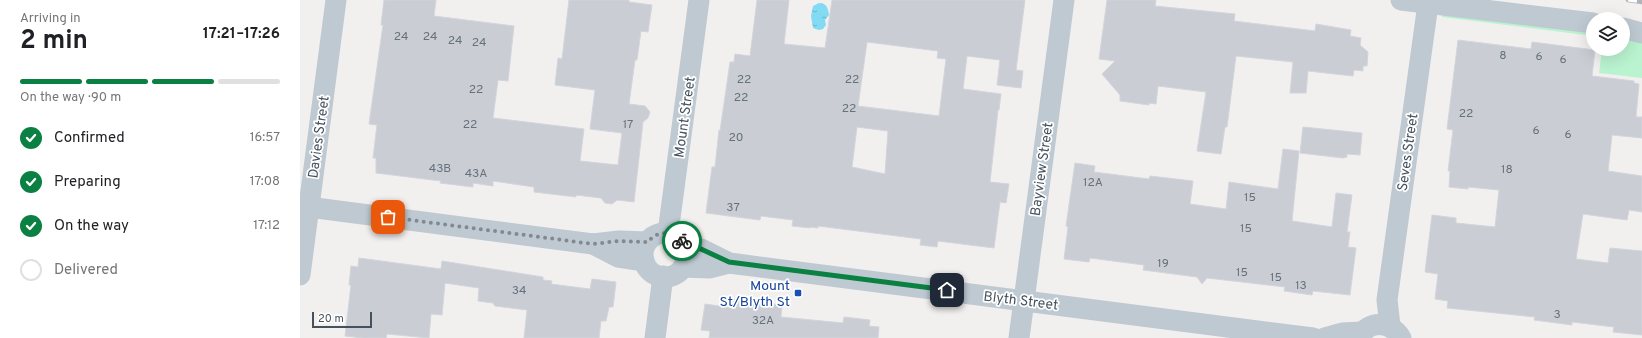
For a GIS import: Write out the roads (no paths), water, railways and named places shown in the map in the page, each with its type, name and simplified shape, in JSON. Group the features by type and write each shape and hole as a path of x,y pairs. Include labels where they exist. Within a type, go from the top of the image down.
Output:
{"street":[{"name":"Davies Street","path":"300,274 304,206 336,0"},
{"name":"Mount Street","path":"668,233 699,0"},
{"name":"Bayview Street","path":"1019,338 1064,0"},
{"path":"1401,0 1586,22"},
{"name":"Seves Street","path":"1385,333 1378,317 1387,300 1428,4"},
{"path":"1630,29 1642,32"},
{"path":"304,206 593,244 619,241 646,251"},
{"path":"661,233 668,233 675,235 685,246 686,261 683,268 671,276 656,275 650,271 646,251 654,236 661,233"},
{"name":"Blyth Street","path":"685,246 701,249 729,262 1313,338"},
{"name":"Blyth Street","path":"683,268 709,268 729,262"},
{"path":"655,338 663,276"},
{"path":"1324,338 1342,333 1385,333"}],"water":[{"path":"819,3 827,6 829,15 825,20 826,25 823,29 819,30 813,28 811,16 813,6"}],"railway":[{"path":"1628,0 1642,2"}],"place":[{"name":"Mount St/Blyth St","path":"798,293"}]}
